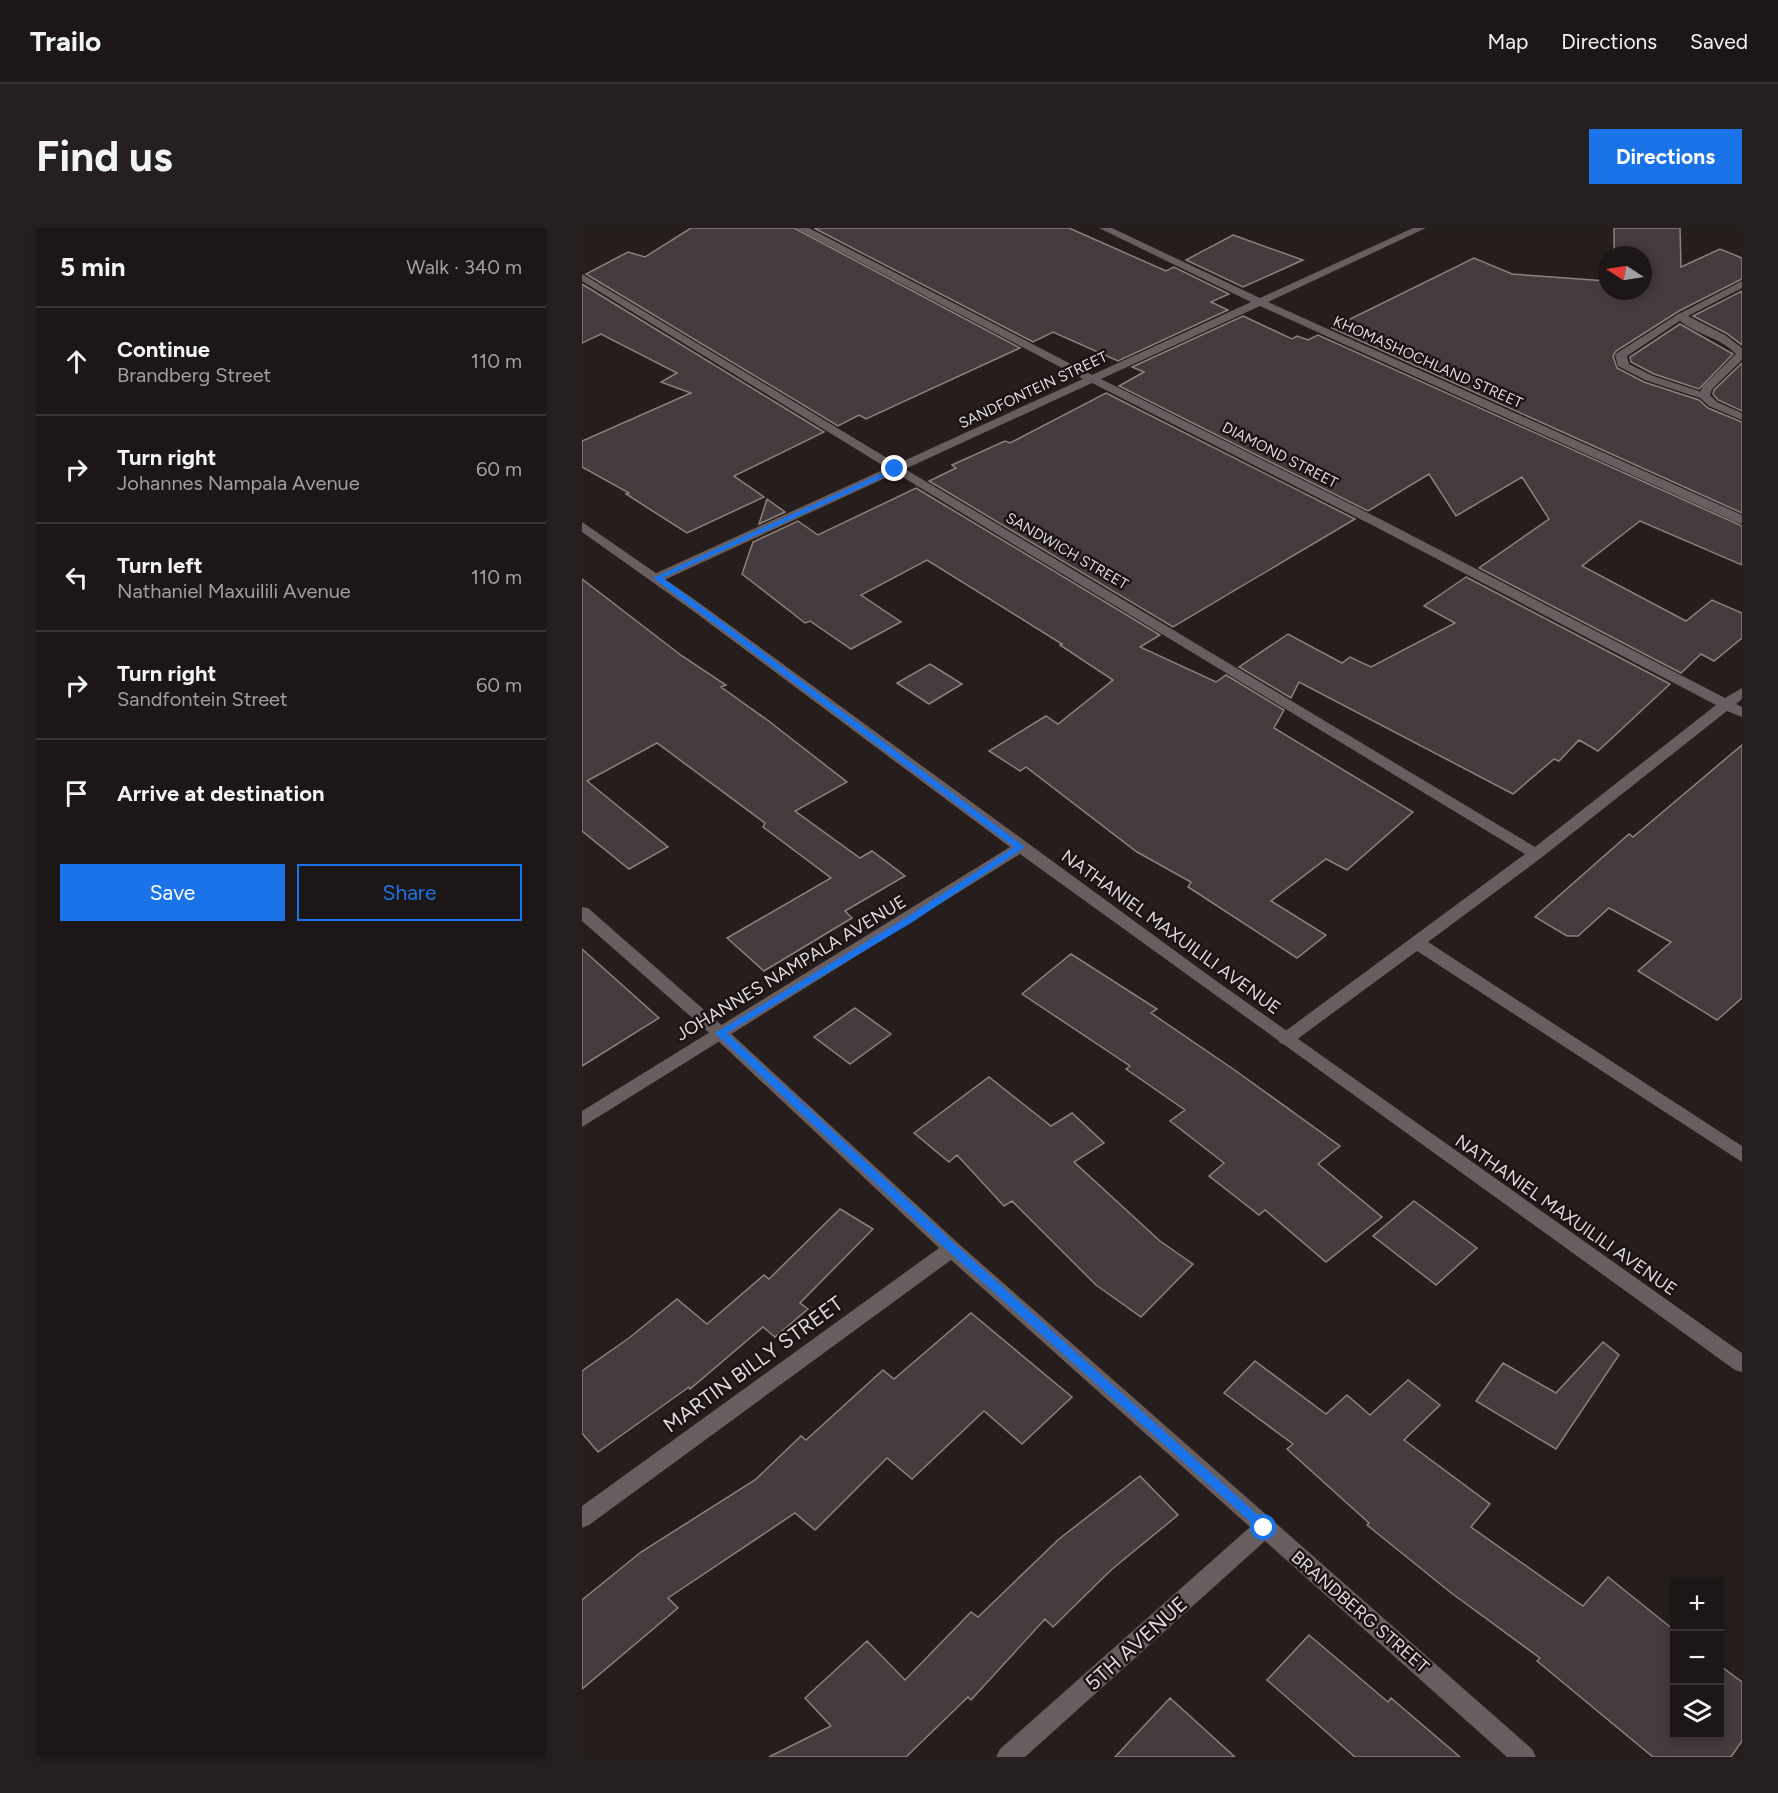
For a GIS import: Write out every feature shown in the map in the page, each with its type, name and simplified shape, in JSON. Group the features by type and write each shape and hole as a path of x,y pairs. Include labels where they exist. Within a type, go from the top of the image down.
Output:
{"street":[{"name":"DIAMOND STREET","path":"801,228 1092,379 1376,522 1742,713"},
{"name":"KHOMASHOCHLAND STREET","path":"1104,228 1260,302 1742,520"},
{"path":"1398,228 1416,230"},
{"name":"SANDFONTEIN STREET","path":"657,578 1416,230"},
{"name":"SANDWICH STREET","path":"582,277 895,469 1154,621 1536,854"},
{"path":"1742,284 1680,316 1621,355 1624,366 1649,378 1704,396 1713,404 1742,417"},
{"path":"1680,316 1689,324 1736,346 1742,354 1707,388 1704,396"},
{"name":"NATHANIEL MAXUILILI AVENUE","path":"582,526 657,578 1020,847 1286,1040 1742,1364"},
{"path":"1286,1040 1536,854 1742,692"},
{"name":"JOHANNES NAMPALA AVENUE","path":"582,1120 720,1033 907,921 1020,847"},
{"name":"BRANDBERG STREET","path":"582,912 720,1033 952,1248 1264,1528 1524,1757"},
{"path":"1417,943 1742,1155"},
{"name":"MARTIN BILLY STREET","path":"582,1518 952,1248"},
{"name":"5TH AVENUE","path":"1008,1757 1264,1528"}],"building":[{"path":"691,228 794,228 1020,348 866,419 859,415 838,426 586,274 628,252 645,257"},
{"path":"814,228 1069,228 1166,271 1174,267 1229,294 1211,302 1228,310 1118,361 1053,332 1033,342"},
{"path":"1614,228 1680,228 1681,267 1720,249 1742,258 1742,279 1679,311 1616,351 1613,356 1617,368 1644,382 1699,400 1708,408 1742,422 1742,513 1332,328 1474,258 1512,274 1598,280 1598,300 1652,300 1652,246 1614,246"},
{"path":"1233,235 1303,260 1243,287 1186,260"},
{"path":"582,284 824,432 734,476 764,497 687,533 626,494 629,493 582,467 582,441 691,393 661,382 677,373 601,334 582,343"},
{"path":"1742,291 1742,345 1726,333 1693,316"},
{"path":"1243,316 1292,339 1297,336 1308,340 1318,335 1742,526 1742,565 1640,521 1582,566 1686,621 1712,600 1742,613 1742,638 1714,661 1701,654 1681,673 1479,568 1549,519 1522,477 1456,516 1429,474 1368,511 1119,386 1144,372 1132,367"},
{"path":"1680,324 1733,354 1699,389 1654,374 1631,362 1630,357"},
{"path":"1742,363 1742,411 1718,400 1713,394 1714,390"},
{"path":"1106,393 1355,519 1173,627 929,481 956,468 952,465 1005,441 1010,443"},
{"path":"916,488 1160,635 1140,647 1216,682 1226,675 1284,710 1274,728 1413,812 1347,870 1326,859 1271,901 1326,935 1297,958 1188,887 1191,882 1137,852 1026,767 1020,771 989,751 1046,716 1058,724 1113,680 1060,645 1062,644 927,560 861,595 901,622 851,649 810,621 805,623 742,574 753,542 798,521 818,535"},
{"path":"767,499 785,512 759,524"},
{"path":"1466,577 1670,684 1598,751 1579,740 1559,761 1554,759 1513,794 1299,682 1291,698 1239,667 1288,634 1342,663 1350,657 1371,667 1455,623 1424,606"},
{"path":"582,579 682,656 726,685 721,687 847,782 795,811 860,858 872,851 905,876 845,911 852,918 764,971 727,938 831,878 763,827 765,823 657,743 587,781 668,847 629,869 582,831"},
{"path":"930,664 962,684 929,704 897,683"},
{"path":"1742,745 1742,998 1717,1020 1638,971 1671,942 1609,908 1578,936 1567,936 1535,917 1629,834 1633,837"},
{"path":"582,949 659,1018 582,1066"},
{"path":"1071,954 1157,1009 1151,1013 1340,1146 1318,1164 1382,1217 1326,1262 1265,1210 1259,1215 1209,1176 1224,1163 1170,1121 1185,1110 1126,1069 1130,1066 1022,994"},
{"path":"855,1008 891,1034 850,1064 814,1037"},
{"path":"989,1077 1051,1126 1072,1113 1104,1143 1074,1162 1160,1241 1193,1264 1141,1317 1096,1285 1012,1201 1004,1206 957,1155 949,1162 914,1133"},
{"path":"1414,1201 1477,1248 1436,1285 1373,1236"},
{"path":"840,1209 873,1229 800,1303 808,1309 775,1337 763,1327 690,1389 689,1387 598,1452 582,1433 582,1371 629,1338 677,1299 707,1324 764,1275 769,1279"},
{"path":"971,1313 1072,1397 1022,1444 984,1411 912,1479 887,1458 815,1530 795,1513 668,1598 678,1608 582,1689 582,1600 641,1552 755,1480 801,1436 806,1440 883,1370 894,1379"},
{"path":"1603,1342 1619,1355 1556,1449 1476,1401 1503,1363 1556,1393"},
{"path":"1255,1361 1326,1414 1347,1395 1370,1415 1408,1380 1440,1405 1404,1440 1490,1504 1471,1527 1583,1606 1608,1577 1670,1627 1670,1739 1724,1739 1724,1669 1742,1682 1742,1741 1731,1757 1653,1757 1537,1661 1540,1658 1450,1592 1367,1525 1369,1523 1287,1449 1293,1444 1224,1393"},
{"path":"1140,1476 1178,1515 1111,1570 1053,1627 1045,1619 971,1700 968,1697 906,1757 769,1757 831,1726 805,1698 867,1641 905,1680 971,1612 978,1617 1059,1539"},
{"path":"1309,1635 1388,1702 1391,1698 1460,1757 1355,1757 1267,1680"},
{"path":"1170,1698 1235,1757 1115,1757"}],"route":[{"path":"895,469 657,578 1020,847 907,921 720,1033 952,1248 1264,1528"}]}
